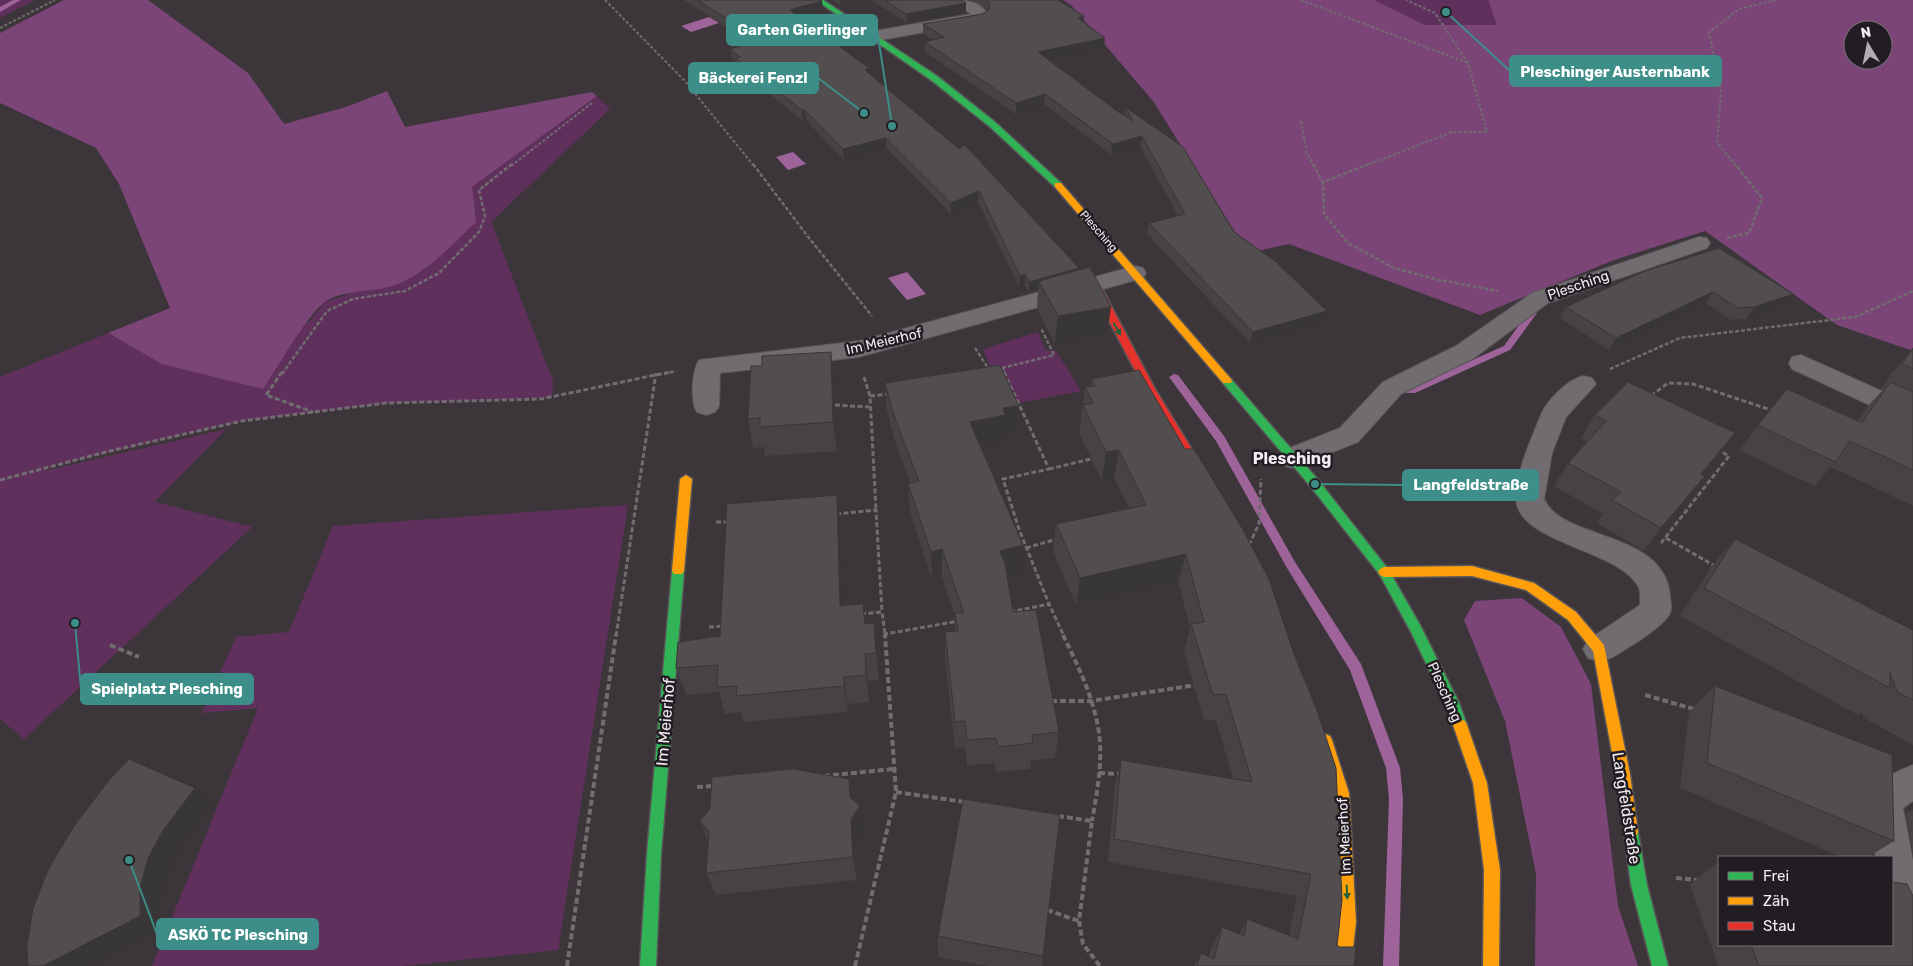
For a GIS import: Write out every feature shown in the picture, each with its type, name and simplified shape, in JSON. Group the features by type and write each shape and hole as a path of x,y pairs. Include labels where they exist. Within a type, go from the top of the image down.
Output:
{"main road":[{"name":"Plesching","path":"819,0 875,36 934,78 1033,161 1064,191 1292,458 1384,572 1416,629 1452,703 1480,784 1492,870 1491,966"},
{"path":"1095,286 1150,389 1213,494"},
{"name":"Im Meierhof","path":"648,966 659,791 686,479"},
{"name":"Langfeldstraße","path":"1384,572 1472,572 1530,586 1572,616 1599,649 1623,774 1639,885 1660,966"},
{"name":"Im Meierhof","path":"1322,730 1342,794 1348,922 1342,966"}],"street":[{"path":"875,36 981,16 979,12 960,0"},
{"name":"Plesching","path":"1292,458 1349,435 1392,388 1465,352 1540,298 1699,243"},
{"name":"Im Meierhof","path":"708,366 858,349 1095,286 1135,273"},
{"path":"1801,363 1913,416"},
{"path":"706,406 708,366"},
{"path":"1583,384 1554,413 1539,453 1530,499 1535,511 1551,525 1633,560 1654,583 1656,610 1624,634 1599,649"},
{"path":"1913,780 1884,801 1897,875 1913,914"}],"path":[{"path":"0,28 55,0"},
{"path":"606,0 652,44 768,181 801,228 893,341"},
{"path":"1301,0 1468,63"},
{"path":"1323,182 1452,132 1487,132 1468,63 1435,13 1406,0"},
{"path":"1699,243 1749,234 1762,198 1716,142 1721,93 1709,32 1739,9 1776,0"},
{"path":"313,412 266,395 327,311 353,299 405,291 439,273 479,232 485,216 479,190 592,103"},
{"path":"1301,121 1307,153 1323,182 1324,214 1348,244 1394,268 1435,279 1540,298"},
{"path":"1583,384 1680,338 1716,332 1855,317 1913,291"},
{"path":"975,348 990,371"},
{"path":"855,966 896,792 882,612 869,407 870,396 858,349"},
{"path":"981,373 1054,355"},
{"path":"0,480 110,451 242,421 386,403 541,398 656,373 708,366"},
{"path":"1002,368 1049,469"},
{"path":"567,966 636,490 656,373"},
{"path":"1649,400 1654,393 1668,383 1692,384 1780,413"},
{"path":"870,396 898,393"},
{"path":"835,405 869,407"},
{"path":"1656,550 1730,456 1713,447"},
{"path":"1100,966 1083,944 1079,921 1099,773 1097,723 1091,701 1026,548 1003,479 1101,457"},
{"path":"1247,550 1259,524 1261,479"},
{"path":"831,514 876,510"},
{"path":"683,524 739,521"},
{"path":"1011,531 1019,529"},
{"path":"1026,548 1064,538"},
{"path":"1666,538 1721,569"},
{"path":"1001,613 1049,604"},
{"path":"853,615 882,612"},
{"path":"884,634 962,620"},
{"path":"673,629 729,626"},
{"path":"110,645 139,657"},
{"path":"1045,701 1091,701 1197,685"},
{"path":"1642,694 1699,711"},
{"path":"820,776 894,769"},
{"path":"1099,773 1126,774"},
{"path":"659,791 716,786"},
{"path":"896,792 975,804"},
{"path":"1053,815 1092,821"},
{"path":"1666,877 1700,881"},
{"path":"1047,910 1079,921"}],"shaded area":[{"path":"0,0 35,0 0,18"},
{"path":"64,0 148,0 248,73 284,124 346,107 387,91 405,127 592,92 597,96 472,187 476,222 427,267 416,275 392,286 348,293 325,302 301,330 263,389 162,364 108,333 170,308 119,184 96,148 0,103 0,33"},
{"path":"1063,0 1374,0 1425,25 1497,25 1488,0 1913,0 1913,351 1837,325 1705,231 1614,260 1480,315 1289,244 1248,253 1153,101 1071,5"},
{"path":"1374,0 1488,0 1498,25 1425,25"},
{"path":"709,17 719,23 691,32 681,26"},
{"path":"597,96 610,109 491,222 553,381 552,397 391,403 242,421 53,466 44,471 226,429 155,502 252,527 24,739 0,719 0,377 108,333 159,362 308,323 325,302 346,295 472,187"},
{"path":"793,152 806,164 788,170 776,157"},
{"path":"907,272 926,294 907,300 888,278"},
{"path":"1038,332 1046,351 1056,351 1081,391 1004,406 983,349"},
{"path":"628,505 558,950 403,966 152,966 258,708 202,713 236,637 289,632 333,526"},
{"path":"1522,598 1561,627 1591,684 1618,906 1638,966 1535,966 1536,874 1505,721 1464,620 1475,601"}],"building":[{"path":"697,0 821,0 790,10 869,68 865,70 959,149 965,145 1079,268 1029,282 1025,274 1020,276 979,191 951,203 886,138 843,149 805,110 802,110 735,58 740,57 730,49 761,40"},
{"path":"885,0 962,0 966,3 906,14"},
{"path":"987,0 1058,0 1084,16 1078,18 1105,38 1038,52 1117,111 1133,121 1125,107 1183,147 1234,232 1275,261 1327,311 1253,332 1149,223 1185,214 1142,136 1113,144 1045,94 1016,103 925,42 944,37 923,24 982,14 990,9"},
{"path":"1719,248 1793,294 1754,307 1738,308 1713,292 1616,338 1566,307 1645,271"},
{"path":"1090,267 1111,307 1058,316 1039,281"},
{"path":"1913,348 1913,369 1902,364"},
{"path":"831,352 833,422 760,427 760,418 748,419 751,366 762,366 762,356"},
{"path":"1000,365 1019,406 1003,408 1005,415 970,422 1023,545 1000,551 1005,563 1013,612 1036,610 1059,732 1032,735 1033,743 998,747 996,738 967,740 965,721 955,722 945,632 958,631 955,613 964,613 942,549 931,552 908,483 919,481 894,416 885,383"},
{"path":"1139,370 1185,449 1194,449 1242,528 1269,579 1294,654 1318,713 1336,768 1342,900 1337,945 1339,947 1356,947 1354,966 1197,966 1201,953 1214,959 1222,927 1244,936 1247,919 1298,939 1311,874 1114,839 1121,760 1252,782 1226,694 1213,695 1191,624 1204,622 1186,554 1080,578 1056,524 1146,505 1119,450 1106,452 1083,405 1093,403 1085,387 1095,386 1091,379"},
{"path":"1628,382 1735,433 1701,474 1705,476 1661,528 1612,500 1621,492 1568,463 1606,421 1595,415"},
{"path":"1890,382 1913,392 1913,470 1850,441 1835,462 1758,425 1787,389 1862,423"},
{"path":"837,495 840,606 863,604 865,624 874,623 876,653 865,654 866,675 844,677 844,686 736,696 737,686 717,687 718,665 676,668 678,642 720,636 727,504"},
{"path":"1735,539 1913,630 1913,700 1897,692 1890,672 1890,688 1704,588"},
{"path":"1715,686 1892,755 1894,841 1707,763"},
{"path":"129,759 195,788 162,832 148,859 140,888 140,916 43,966 28,966 27,946 33,908 49,868 74,826 109,780"},
{"path":"793,769 849,779 850,797 860,806 851,819 853,857 706,873 709,832 700,820 710,809 712,777"},
{"path":"963,799 1060,815 1043,956 938,936"},
{"path":"1893,882 1907,884 1913,896 1913,966 1759,966 1751,946 1893,946"}],"waterway":[{"path":"0,10 18,0"},
{"path":"1411,391 1507,348 1532,313"},
{"path":"1174,377 1220,439 1291,565 1356,668 1393,768 1396,799 1391,966"}],"traffic: fast":[{"path":"819,0 934,78 992,124 1058,185"},
{"path":"1227,381 1315,484 1384,572 1416,629 1452,703 1460,725"},
{"path":"648,966 654,854 678,571"},
{"path":"1631,832 1639,885 1660,966"}],"traffic: slow":[{"path":"1058,185 1227,381"},
{"path":"678,571 686,479"},
{"path":"1384,572 1472,571 1530,586 1572,616 1599,649 1623,774 1631,832"},
{"path":"1460,725 1480,783 1492,870 1491,966"},
{"path":"1325,740 1342,793 1348,922 1343,966"}],"traffic: jam":[{"path":"1095,285 1150,389 1206,482"}],"place":[{"name":"Pleschinger Austernbank","path":"1446,12"},
{"name":"Bäckerei Fenzl","path":"864,113"},
{"name":"Garten Gierlinger","path":"892,126"},
{"name":"Langfeldstraße","path":"1315,484"},
{"name":"Spielplatz Plesching","path":"75,623"},
{"name":"ASKÖ TC Plesching","path":"129,860"}],"district":[{"name":"Plesching","path":"1292,458"}]}
